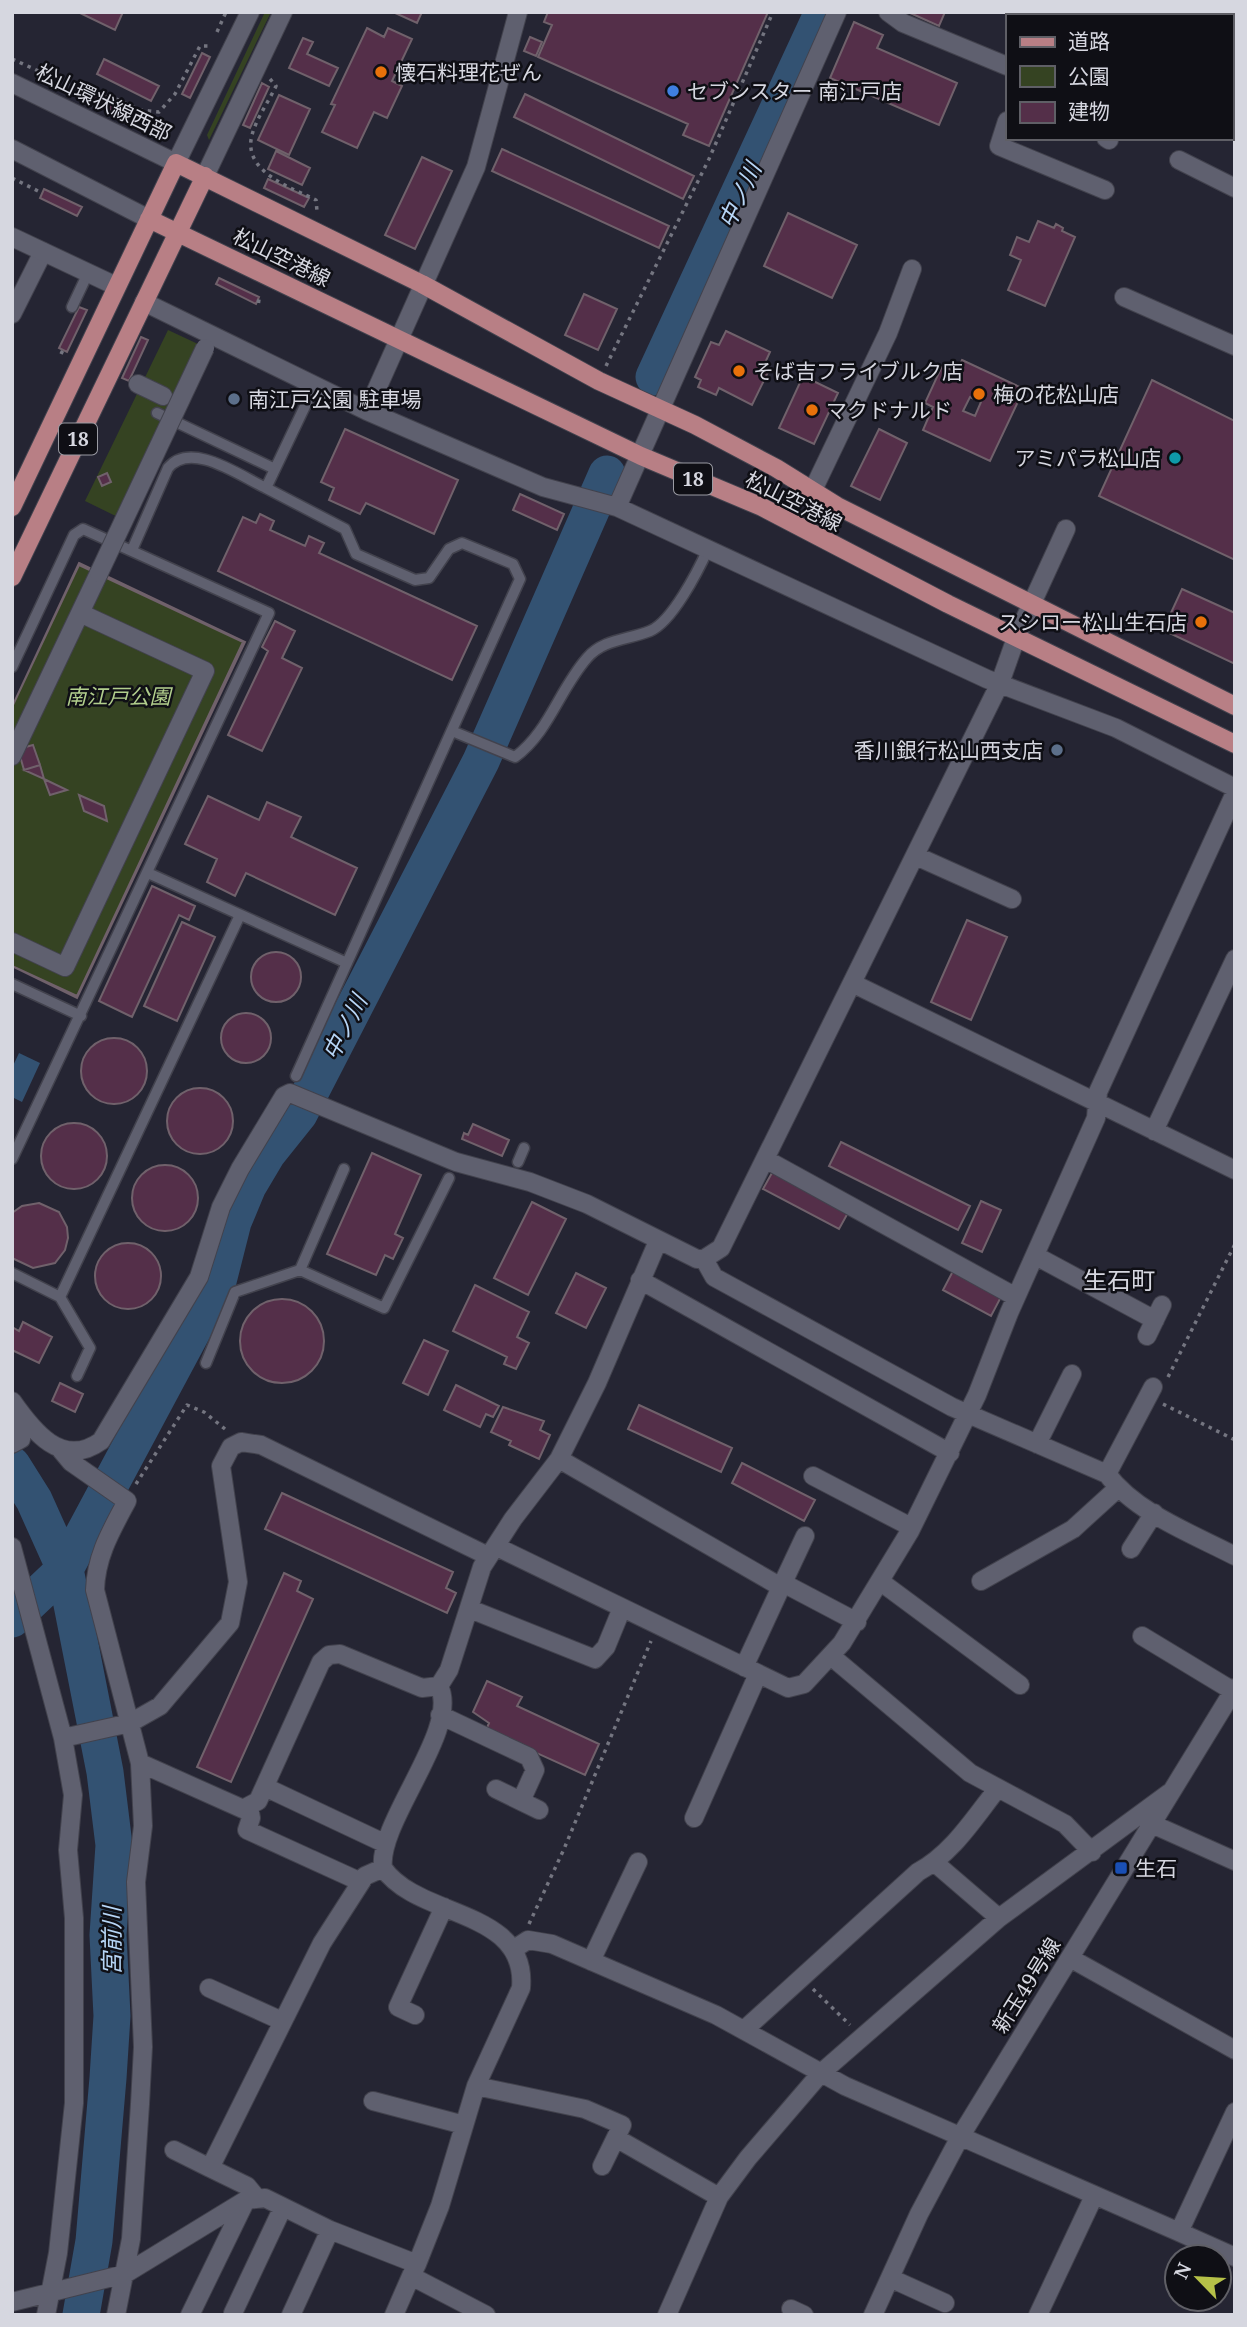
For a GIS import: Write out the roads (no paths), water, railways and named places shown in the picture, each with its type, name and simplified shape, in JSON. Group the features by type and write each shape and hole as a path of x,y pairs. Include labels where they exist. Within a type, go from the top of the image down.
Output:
{"main road":[{"name":"松山空港線","path":"176,163 422,284 599,381 776,468 812,492 1235,706"},
{"name":"18","path":"12,507 176,163"},
{"name":"18","path":"12,577 205,176"},
{"name":"松山空港線","path":"149,219 640,456 762,507 797,528 1016,638 1235,744"}],"street":[{"path":"176,163 250,12"},
{"path":"205,176 284,12"},
{"path":"367,411 397,338 476,167 517,12"},
{"path":"602,503 640,456 838,12"},
{"path":"888,12 903,23 1006,66"},
{"name":"松山環状線西部","path":"12,83 176,163"},
{"path":"1006,124 999,146 1105,190"},
{"path":"12,149 149,219"},
{"path":"1179,160 1235,188"},
{"path":"16,244 40,258 88,273 116,286"},
{"path":"15,321 40,258"},
{"path":"812,492 888,333 912,269"},
{"path":"1124,297 1235,346"},
{"path":"67,1736 125,1724 160,1706 230,1623 238,1582 222,1466 231,1447 241,1441 261,1445 622,1608 788,1688 796,1688 831,1656 857,1622 950,1453 1096,1118 1098,1092 1235,790 1116,728 1000,682 708,549 602,503 543,487 367,411 315,385 208,342 144,302"},
{"path":"12,756 99,573 169,403 208,342"},
{"path":"138,384 169,403"},
{"path":"704,1259 721,1248 916,856 1000,682 1016,638 1066,529"},
{"path":"12,942 65,967 205,671 80,613"},
{"path":"916,856 1012,899"},
{"path":"1154,1131 1235,960"},
{"path":"852,983 1097,1104 1234,1167"},
{"path":"61,1450 89,1449 109,1430 200,1277 221,1207 240,1168 284,1096 295,1088 321,1104 452,1170 518,1162 587,1204 658,1241 688,1255 704,1259 714,1277 968,1414 1112,1481 1154,1513 1235,1556"},
{"path":"765,1159 1016,1297"},
{"path":"140,1763 233,1806 249,1807 258,1801 321,1662 329,1655 340,1654 422,1688 431,1690 439,1686 449,1670 493,1552 513,1520 559,1459 597,1383 658,1241"},
{"path":"1036,1256 1155,1320"},
{"path":"640,1280 950,1453"},
{"path":"1037,1444 1072,1374"},
{"path":"981,1581 1073,1529 1112,1481 1151,1392"},
{"path":"12,1401 38,1435 127,1501 105,1540 96,1569 95,1590 125,1724 140,1763 143,1826 136,1882 143,2047 134,2208 116,2315"},
{"path":"17,1441 23,1417"},
{"path":"559,1459 782,1585 857,1622"},
{"path":"813,1476 911,1527"},
{"path":"1131,1549 1154,1513"},
{"path":"694,1818 782,1585 805,1536"},
{"path":"12,1547 67,1736 73,1794 68,1850 74,1918 74,2104 56,2293 46,2315"},
{"path":"881,1582 1020,1685"},
{"path":"470,1609 595,1660 606,1647 622,1608"},
{"path":"1142,1636 1234,1689"},
{"path":"831,1656 970,1773 1065,1824 1092,1852"},
{"path":"383,1868 386,1844 418,1775 440,1715 443,1698 439,1686"},
{"name":"新玉49号線","path":"873,2315 960,2137 1234,1689"},
{"path":"440,1715 529,1757 535,1770 521,1801"},
{"path":"265,1787 386,1844"},
{"path":"744,2030 918,1872 935,1863 998,1788"},
{"path":"496,1789 539,1810"},
{"path":"667,2315 719,2197 748,2158 821,2073 999,1919 1169,1793"},
{"path":"249,1807 251,1818 247,1830 361,1882"},
{"path":"1152,1824 1235,1861"},
{"path":"591,1961 638,1862"},
{"path":"935,1863 999,1919"},
{"path":"210,2168 317,1951 365,1876 383,1868"},
{"path":"383,1868 398,1883 502,1936 521,1944 552,1944 591,1961 744,2030 821,2073 960,2137 1235,2257"},
{"path":"415,2015 398,2007 444,1907"},
{"path":"394,2315 434,2226 476,2085 521,1988 521,1944"},
{"path":"1070,1958 1235,2050"},
{"path":"209,1988 282,2021"},
{"path":"476,2085 585,2109 622,2125 602,2166"},
{"path":"373,2101 464,2125"},
{"path":"1178,2232 1235,2112"},
{"path":"616,2138 719,2197"},
{"path":"174,2150 247,2186 251,2198 190,2315"},
{"path":"1038,2315 1094,2196"},
{"path":"12,2302 121,2276 251,2198 283,2207 414,2270 486,2315"},
{"path":"233,2314 283,2207"},
{"path":"291,2315 330,2230"},
{"path":"890,2278 945,2303"}],"lane":[{"path":"72,307 88,273"},
{"path":"266,488 315,385"},
{"path":"169,403 275,469"},
{"path":"132,550 168,468 177,459 189,456 201,458 266,488 345,529 356,554 417,580 431,577 447,551 459,543 489,552 517,568 519,585 347,963 295,1088"},
{"path":"12,667 75,533 87,530 269,613 12,1159"},
{"path":"452,731 515,757 534,744 587,657 610,642 653,631 688,591 708,549"},
{"path":"148,873 347,963"},
{"path":"60,1297 240,915"},
{"path":"12,984 81,1016"},
{"path":"300,1270 344,1169"},
{"path":"206,1363 235,1292 300,1270 384,1308 452,1170"},
{"path":"12,1273 60,1297 90,1348 77,1376"}],"water":[{"path":"19,1053 40,1063 22,1102 12,1097 12,1068"}],"waterway":[{"name":"中ノ川","path":"654,377 823,12"},
{"name":"中ノ川","path":"12,1619 65,1569 217,1285 233,1222 248,1186 267,1154 299,1114 481,761 607,474"},
{"name":"宮前川","path":"12,1465 34,1500 65,1569 105,1772 114,1845 108,1935 112,2016 108,2078 94,2241 81,2315"}],"place":[{"name":"懐石料理花ぜん","path":"381,72"},
{"name":"セブンスター 南江戸店","path":"673,91"},
{"name":"そば吉フライブルク店","path":"739,371"},
{"name":"梅の花松山店","path":"979,394"},
{"name":"南江戸公園 駐車場","path":"234,399"},
{"name":"マクドナルド","path":"812,410"},
{"name":"アミパラ松山店","path":"1175,458"},
{"name":"スシロー松山生石店","path":"1201,622"},
{"name":"香川銀行松山西支店","path":"1057,750"},
{"name":"生石","path":"1121,1868"}],"district":[{"name":"生石町","path":"1119,1279"}],"park label":[{"name":"南江戸公園","path":"118,696"}]}
